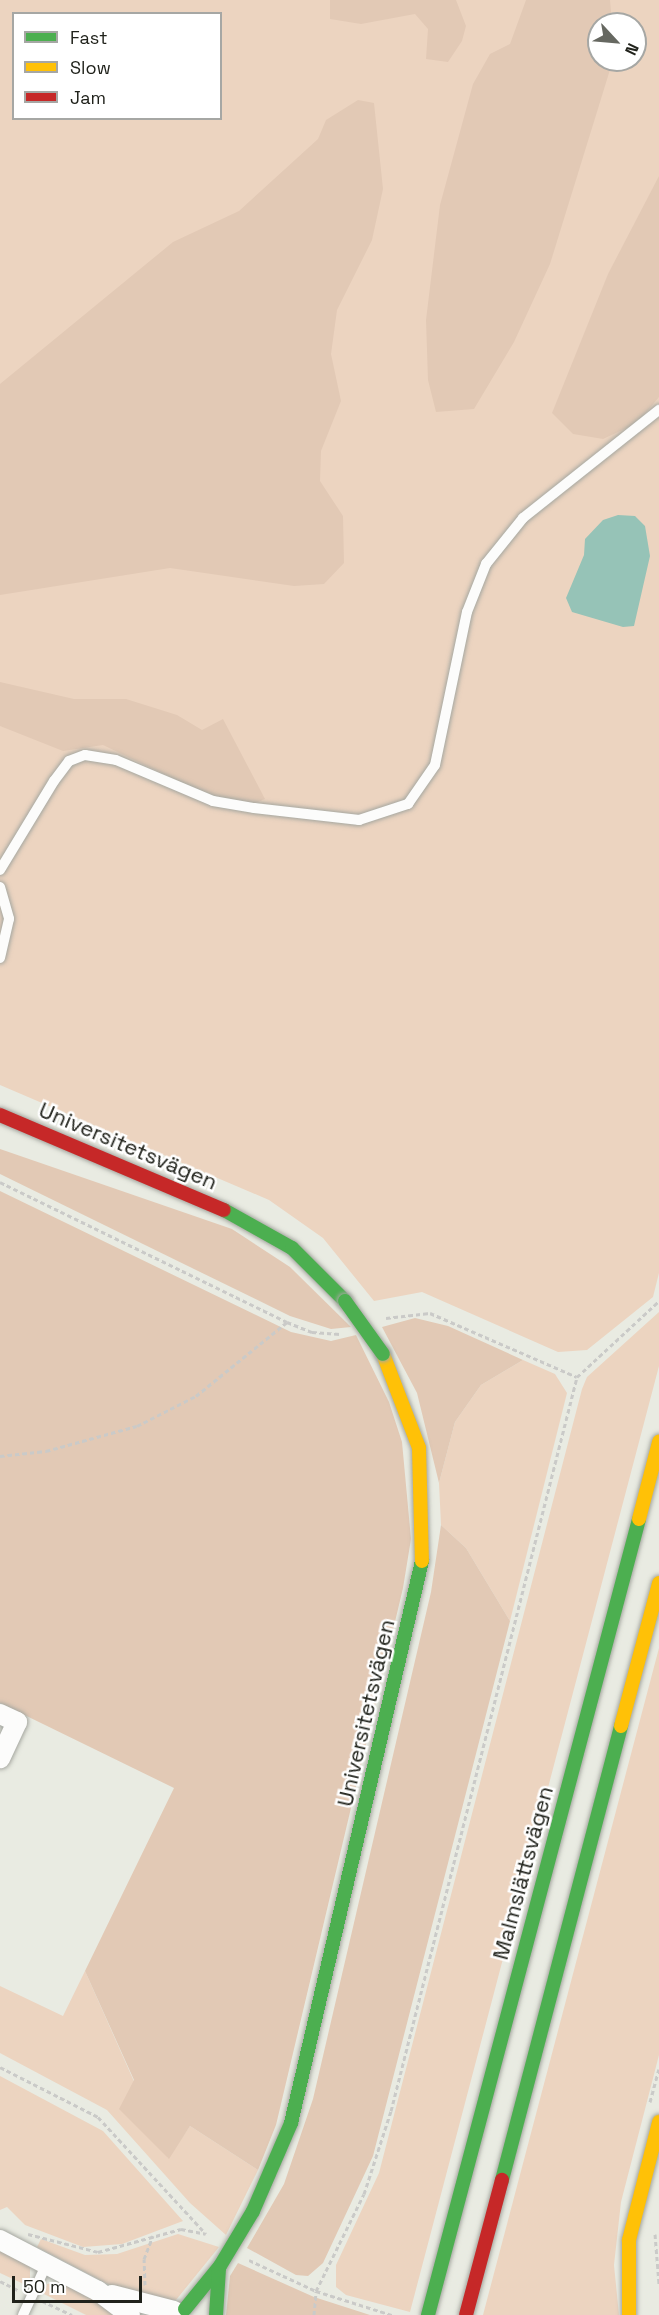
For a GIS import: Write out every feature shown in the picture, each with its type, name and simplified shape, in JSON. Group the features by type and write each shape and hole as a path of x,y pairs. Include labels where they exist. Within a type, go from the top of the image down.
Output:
{"main road":[{"name":"Universitetsvägen","path":"0,1114 239,1216 292,1248 345,1301 383,1354 419,1448 425,1518 422,1563 291,2123 270,2176 220,2266 175,2312"},
{"name":"Universitetsvägen","path":"34,1147 239,1216"},
{"name":"Malmslättsvägen","path":"428,2315 659,1442"},
{"path":"466,2315 659,1583"},
{"path":"629,2315 626,2266 637,2209 659,2122"},
{"path":"637,2209 645,2299"},
{"name":"Universitetsvägen","path":"216,2315 220,2266"},
{"path":"175,2312 203,2315"}],"street":[{"path":"0,1714 17,1722 0,1758"},
{"path":"4,2242 136,2309 175,2312"}],"lane":[{"path":"0,870 54,781 69,761 85,755 116,760 213,801 254,808 359,820 408,804 435,765 467,612 486,564 523,518 659,410"},
{"path":"0,887 9,919 0,958"},
{"path":"23,2315 47,2263"}],"path":[{"path":"0,1182 287,1322 312,1332 351,1333"},
{"path":"314,2315 316,2291 361,2203 391,2111 577,1377 659,1301"},
{"path":"378,1322 430,1313 577,1377"},
{"path":"0,1456 46,1451 137,1426 196,1396 287,1322"},
{"path":"0,2067 98,2117 206,2234 181,2229 98,2253 32,2234 4,2242"},
{"path":"655,2230 659,2284"},
{"path":"136,2309 146,2248 154,2235"},
{"path":"242,2256 316,2291 392,2315"}],"shaded area":[{"path":"0,0 659,0 659,1273 653,1297 587,1350 558,1352 422,1292 374,1301 323,1238 269,1200 0,1085"},
{"path":"330,0 456,0 466,26 462,41 448,62 426,59 428,29 415,14 361,24 330,19"},
{"path":"526,0 610,0 611,12 587,12 587,72 609,72 550,264 514,342 474,409 436,412 428,380 426,320 440,205 473,84 490,54 510,44"},
{"path":"358,100 374,103 383,189 372,240 337,310 331,354 341,401 321,451 320,481 343,516 344,563 324,584 294,586 170,568 0,595 0,384 173,242 239,211 318,139 326,120"},
{"path":"659,176 659,397 637,423 603,439 573,434 552,413 608,274"},
{"path":"0,682 74,699 126,699 177,715 202,730 223,719 265,799 253,804 206,794 103,745 63,751 0,726"},
{"path":"0,1149 232,1229 290,1267 351,1327 331,1329 290,1316 0,1174"},
{"path":"0,1191 291,1332 331,1341 356,1335 389,1402 402,1442 411,1539 403,1588 276,2125 258,2170 190,2126 169,2159 119,2109 134,2080 85,1971 174,1788 0,1703"},
{"path":"659,1312 659,1366 410,2312 346,2295 336,2287 336,2265 379,2173 582,1389 587,1377"},
{"path":"415,1318 448,1326 523,1360 481,1385 455,1422 439,1483 417,1393 382,1327"},
{"path":"523,1360 555,1374 567,1393 510,1621 466,1548 441,1525 439,1483 455,1422 481,1385"},
{"path":"441,1525 466,1548 510,1621 373,2156 323,2263 308,2276 296,2275 247,2248 284,2184 313,2099 431,1592"},
{"path":"659,1648 659,2055 621,2202 614,2265 619,2315 483,2315"},
{"path":"85,1971 168,2158 190,2126 258,2170 226,2235 190,2203 107,2110 0,2053 0,1986 63,2016"},
{"path":"0,2076 103,2131 183,2221 122,2244 83,2247 25,2225 7,2207 0,2210"},
{"path":"178,2234 219,2247 176,2300 163,2301 123,2292 37,2247 41,2239 85,2255 117,2254"},
{"path":"0,2250 30,2265 30,2287 0,2273"},
{"path":"238,2263 314,2297 370,2315 226,2315 230,2276"},
{"path":"61,2281 119,2315 86,2315 44,2294 47,2284"}],"water":[{"path":"618,515 635,516 645,526 650,556 634,626 623,627 572,612 566,598 584,555 585,539 603,520"}],"traffic: fast":[{"path":"224,1210 292,1248 345,1301"},
{"path":"345,1301 383,1354"},
{"path":"428,2315 639,1519"},
{"path":"185,2309 220,2266 253,2211 291,2123 422,1561"},
{"path":"502,2180 621,1726"},
{"path":"216,2315 219,2269"}],"traffic: slow":[{"path":"383,1354 419,1448 422,1561"},
{"path":"639,1519 659,1442"},
{"path":"621,1726 659,1583"},
{"path":"629,2315 629,2240 659,2122"}],"traffic: jam":[{"path":"0,1115 224,1210"},
{"path":"466,2315 502,2180"}]}
